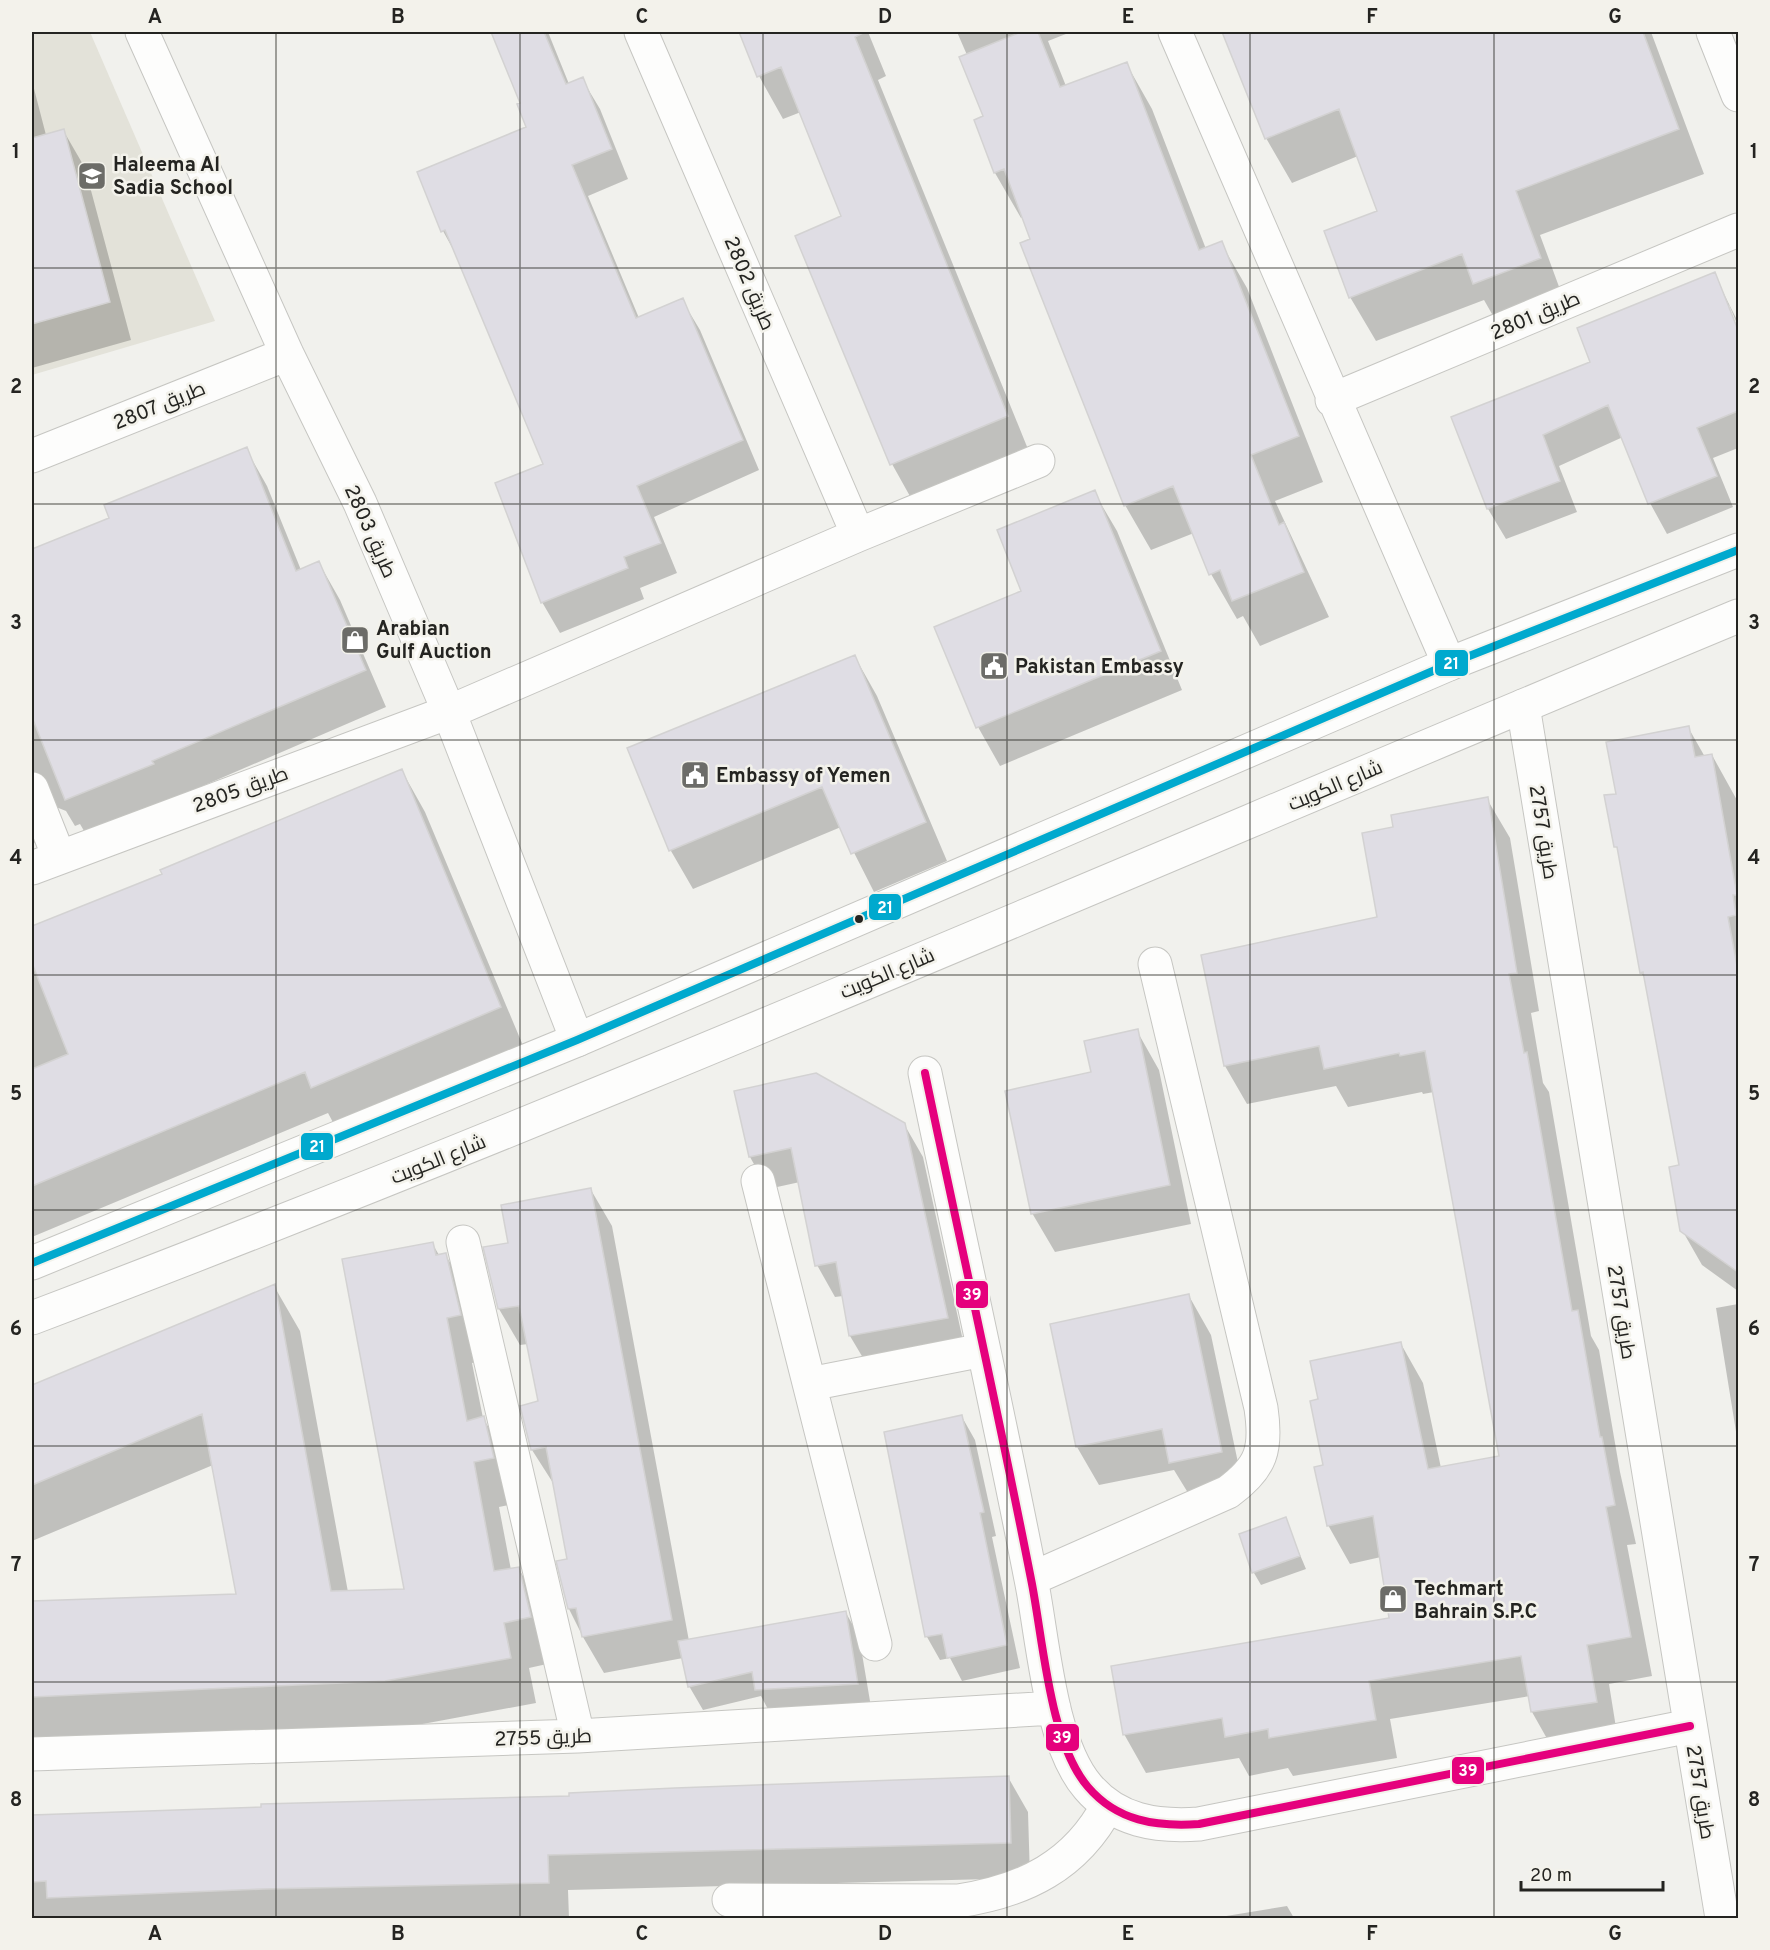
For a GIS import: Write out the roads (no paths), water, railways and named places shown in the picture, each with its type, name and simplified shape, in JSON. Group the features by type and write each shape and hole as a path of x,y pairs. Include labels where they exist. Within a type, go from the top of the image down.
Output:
{"street":[{"name":"طريق 2803","path":"142,32 286,354 360,503 448,712 577,1040"},
{"name":"طريق 2802","path":"641,32 858,535"},
{"path":"1174,32 1332,400 1449,664"},
{"path":"1713,32 1738,95"},
{"name":"طريق 2801","path":"1332,400 1738,230"},
{"name":"طريق 2807","path":"32,456 286,354"},
{"path":"448,712 858,535 1038,461"},
{"path":"32,1263 577,1040 1449,664 1738,550"},
{"name":"شارع الكويت","path":"32,1318 286,1222 872,980 1738,616"},
{"name":"طريق 2757","path":"1523,706 1722,1918"},
{"name":"طريق 2805","path":"45,862 448,712"},
{"path":"32,789 45,862"},
{"path":"1032,1579 1228,1492 1248,1477 1261,1457 1265,1433 1261,1408 1155,964"},
{"path":"925,1073 1032,1579 1054,1708 1072,1763 1087,1786 1108,1805 1136,1819 1167,1826 1199,1824 1690,1726"},
{"path":"758,1181 875,1644"},
{"path":"464,1242 578,1736"},
{"path":"810,1384 983,1350"},
{"name":"طريق 2755","path":"32,1754 578,1736 1054,1708"},
{"path":"729,1900 958,1900 995,1895 1027,1883 1079,1847 1096,1829 1108,1805"}],"place":[{"name":"Haleema Al Sadia School","path":"92,176"},
{"name":"Arabian Gulf Auction","path":"355,640"},
{"name":"Pakistan Embassy","path":"994,666"},
{"name":"Embassy of Yemen","path":"695,775"},
{"name":"Techmart Bahrain S.P.C","path":"1393,1599"}]}
